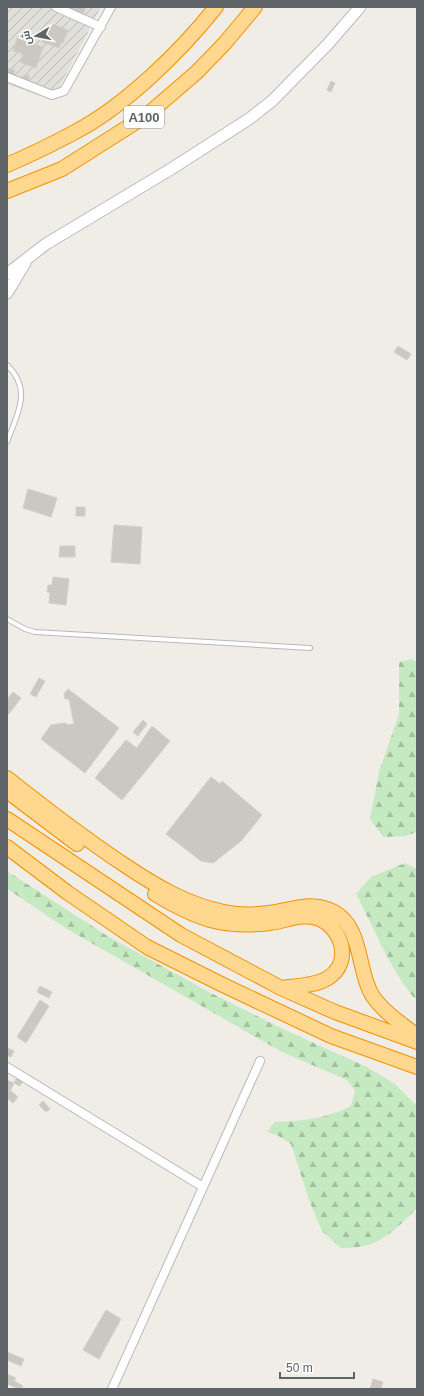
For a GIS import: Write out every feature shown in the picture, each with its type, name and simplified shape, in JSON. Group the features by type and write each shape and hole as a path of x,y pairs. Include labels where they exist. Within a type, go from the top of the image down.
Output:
{"highway":[{"name":"A100","path":"7,165 76,132 125,98 152,75 216,7"},
{"name":"A100","path":"7,196 62,169 147,115 174,93 225,43 255,7"},
{"name":"A100","path":"7,191 62,169"},
{"path":"7,778 61,820 118,861 158,886 185,900 214,910 235,914 268,913 305,906 320,907 335,913 350,929 362,969 372,995 394,1018 417,1036"},
{"path":"7,791 88,851 183,911 223,924 255,925 295,917 309,916 321,920 332,927 339,936 342,946 342,956 336,971 324,981 281,988"},
{"path":"7,819 181,935 281,988 342,1015 417,1042"},
{"path":"7,847 68,893 147,947 331,1036 417,1067"},
{"path":"7,859 68,893"}],"main road":[{"path":"7,274 46,244 171,169 249,119 272,101 328,44 360,7"},
{"path":"7,293 28,258"}],"street":[{"path":"56,7 101,28"},
{"path":"7,77 52,95 64,91 112,7"},
{"path":"112,1389 260,1061"},
{"path":"7,1067 203,1187"}],"lane":[{"path":"7,365 20,382 22,393 20,406 7,442"},
{"path":"7,620 35,632 310,648"}],"shaded area":[{"path":"7,7 101,7 58,90 47,96 41,96 7,84"}],"green space":[{"path":"412,659 417,662 417,832 405,836 383,837 370,819 379,772 399,714 399,662"},
{"path":"405,863 417,869 417,998 415,999 397,974 356,894 371,877"},
{"path":"7,871 109,937 209,992 283,1029 367,1067 395,1084 417,1106 417,1208 384,1238 365,1246 341,1248 322,1231 309,1200 291,1144 277,1135 267,1132 275,1122 323,1117 351,1106 355,1091 347,1080 282,1052 67,929 9,890 7,887"}],"building":[{"path":"67,7 86,7 83,14"},
{"path":"50,23 68,30 63,43 61,42 59,48 42,42"},
{"path":"17,38 43,47 36,68 20,62 23,54 13,51"},
{"path":"7,68 15,70 13,78 7,76"},
{"path":"23,75 29,75 29,81 23,81"},
{"path":"331,81 335,83 331,92 327,90"},
{"path":"398,346 411,354 407,360 394,352"},
{"path":"28,489 57,498 51,517 23,508"},
{"path":"76,507 85,507 85,516 76,516"},
{"path":"114,525 142,527 140,564 111,562"},
{"path":"60,546 75,546 75,557 59,557"},
{"path":"53,577 69,579 66,605 49,603 50,593 47,592 48,585 52,585"},
{"path":"39,678 45,681 36,697 30,694"},
{"path":"68,689 119,728 85,773 41,739 51,725 65,723 68,725 74,724 69,699 65,699 64,694"},
{"path":"13,692 21,698 9,714 7,713 7,699"},
{"path":"143,720 147,724 138,736 133,732"},
{"path":"152,726 170,741 122,800 95,778 126,740 137,748"},
{"path":"211,777 220,784 222,781 262,815 241,841 213,863 201,861 166,834"},
{"path":"40,986 52,992 49,998 37,992"},
{"path":"40,1000 49,1006 26,1043 17,1037"},
{"path":"7,1048 14,1051 11,1057 7,1055"},
{"path":"17,1077 23,1080 20,1086 14,1083"},
{"path":"7,1080 14,1083 10,1091 7,1090"},
{"path":"10,1090 18,1097 13,1103 7,1098 7,1094"},
{"path":"43,1101 50,1109 46,1112 39,1105"},
{"path":"106,1310 121,1319 99,1359 83,1350"},
{"path":"7,1352 24,1359 21,1366 7,1360"},
{"path":"7,1374 16,1378 14,1381 23,1386 21,1389 7,1384"},
{"path":"373,1379 383,1382 381,1389 370,1389"}]}
